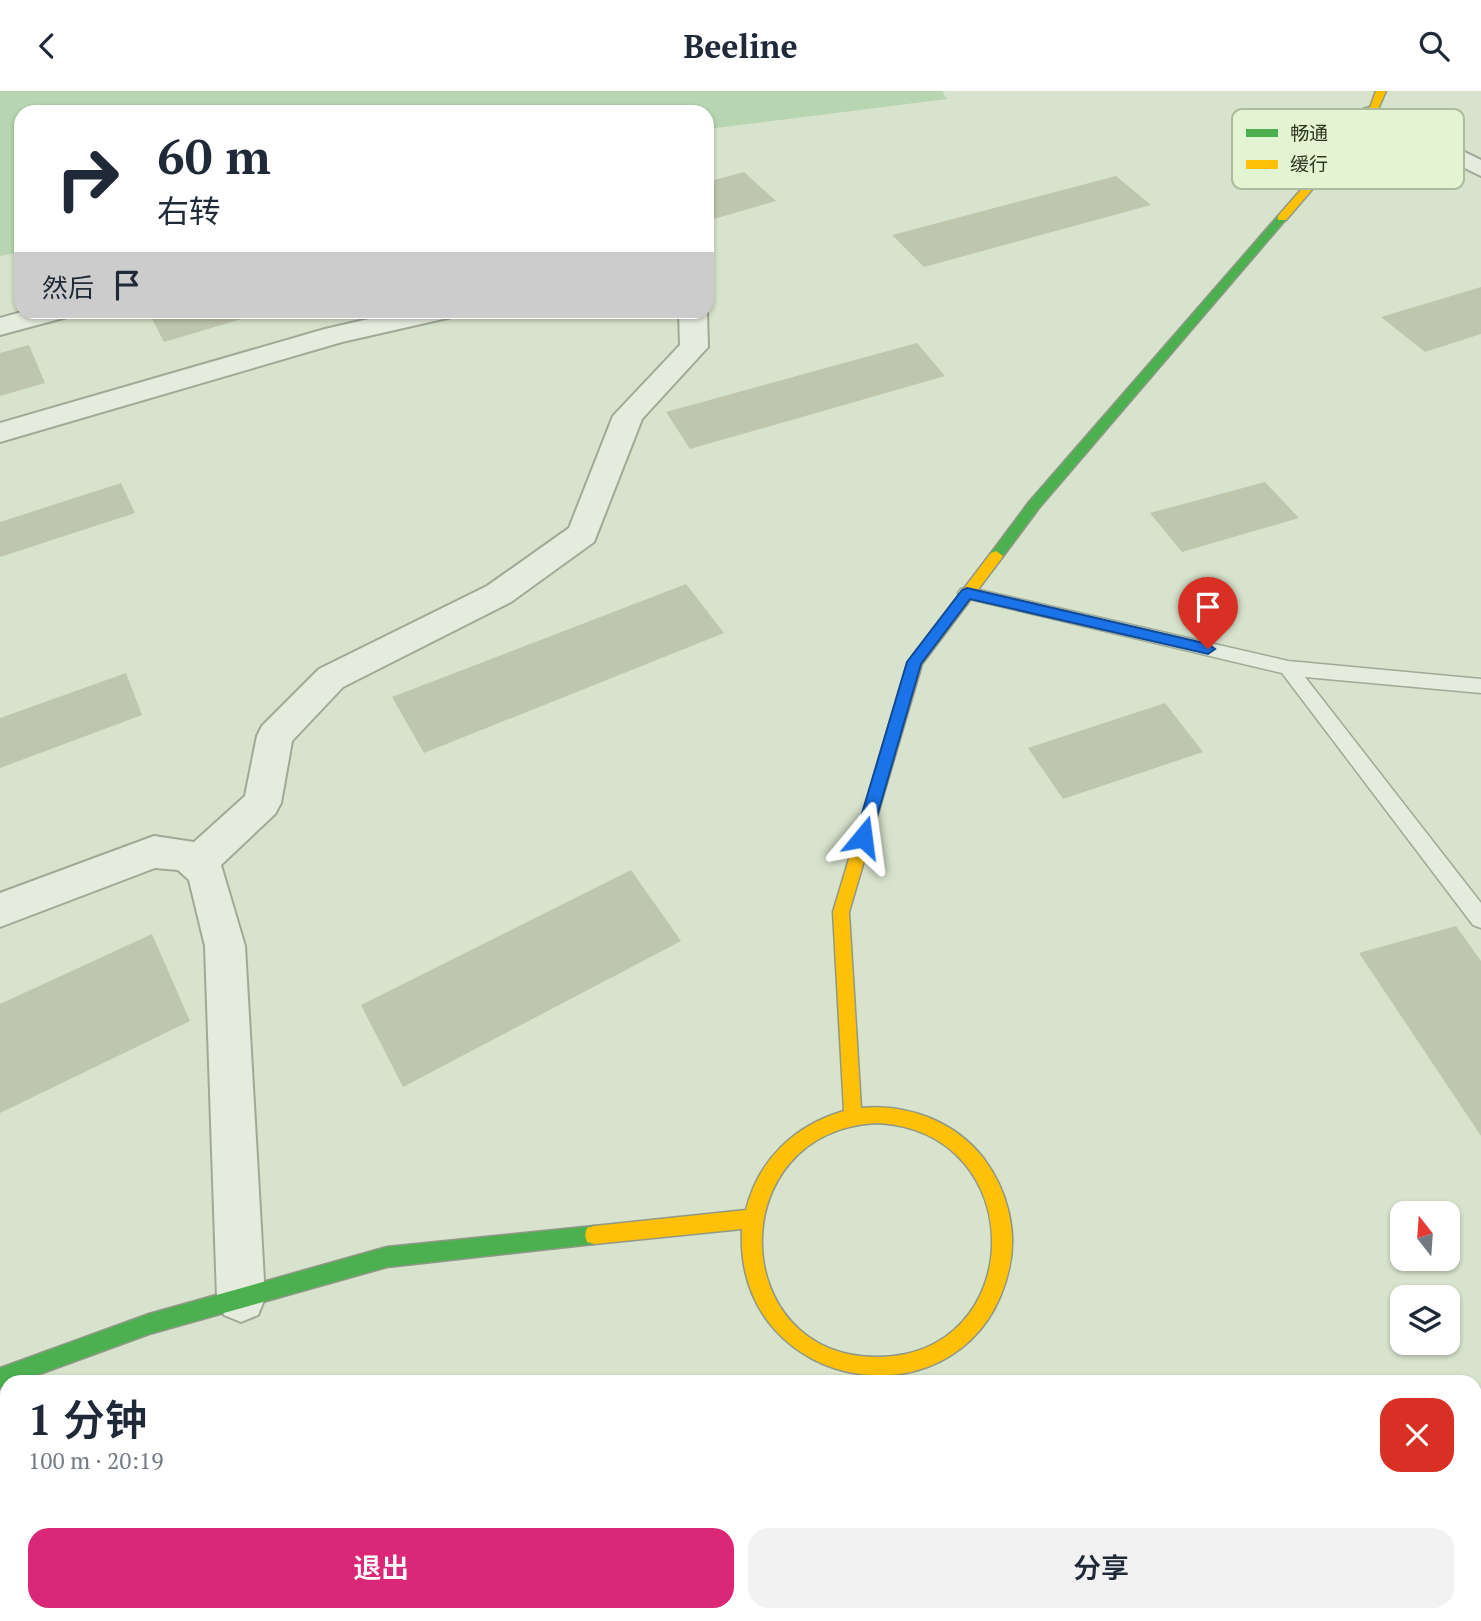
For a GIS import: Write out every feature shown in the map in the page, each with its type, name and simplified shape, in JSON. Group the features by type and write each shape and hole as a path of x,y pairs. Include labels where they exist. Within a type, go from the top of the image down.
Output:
{"street":[{"path":"1374,109 1381,91"},
{"path":"1464,160 1481,169"},
{"path":"853,1117 841,912 915,662 1034,505 1307,189"},
{"path":"0,327 28,319"},
{"path":"0,432 335,335 406,319"},
{"path":"198,863 262,803 275,736 331,678 499,594 583,534 628,416 694,347 693,319"},
{"path":"0,910 145,854 170,852 185,855 198,863 207,875 225,946 241,1298"},
{"path":"853,1117 884,1117 916,1123 944,1139 969,1160 989,1186 1001,1217 1005,1249 1000,1282 991,1302 965,1337 938,1362 867,1366 833,1357 802,1339 777,1314 760,1285 750,1252 750,1219 757,1188 773,1161 796,1140 823,1124 853,1117"},
{"path":"8,1375 149,1324 387,1257 750,1219"}],"lane":[{"path":"967,593 1288,668 1481,687"},
{"path":"1288,668 1481,919"}],"green space":[{"path":"0,91 942,91 947,99 714,128 714,105 14,105 14,253 0,256"}],"building":[{"path":"744,172 776,201 714,219 714,180"},
{"path":"1116,176 1151,205 924,267 892,235"},
{"path":"1481,287 1481,334 1425,352 1381,317"},
{"path":"152,319 241,319 164,342"},
{"path":"917,343 945,376 690,449 666,412"},
{"path":"29,345 45,383 0,396 0,353"},
{"path":"1265,482 1299,518 1182,552 1150,513"},
{"path":"121,483 135,513 0,557 0,522"},
{"path":"686,584 724,633 424,753 392,697"},
{"path":"126,673 142,715 0,768 0,718"},
{"path":"1165,703 1203,752 1063,799 1028,748"},
{"path":"631,870 681,941 403,1087 361,1005"},
{"path":"1456,926 1481,961 1481,1136 1359,953"},
{"path":"152,934 190,1021 0,1113 0,1004"}],"traffic: fast":[{"path":"996,556 1034,505 1282,218"},
{"path":"8,1375 149,1324 387,1257 594,1235"}],"traffic: slow":[{"path":"1374,109 1381,91"},
{"path":"1282,218 1307,189"},
{"path":"853,1117 841,912 915,662 996,556"},
{"path":"877,1115 914,1120 947,1136 966,1152 982,1171 998,1204 1003,1241 998,1278 982,1311 966,1330 947,1346 914,1362 877,1367 840,1362 807,1346 788,1330 772,1311 756,1278 751,1241 756,1204 772,1171 788,1152 807,1136 840,1120 877,1115"},
{"path":"594,1235 750,1219"}],"route":[{"path":"863,837 915,662 967,593 1208,649"}]}
